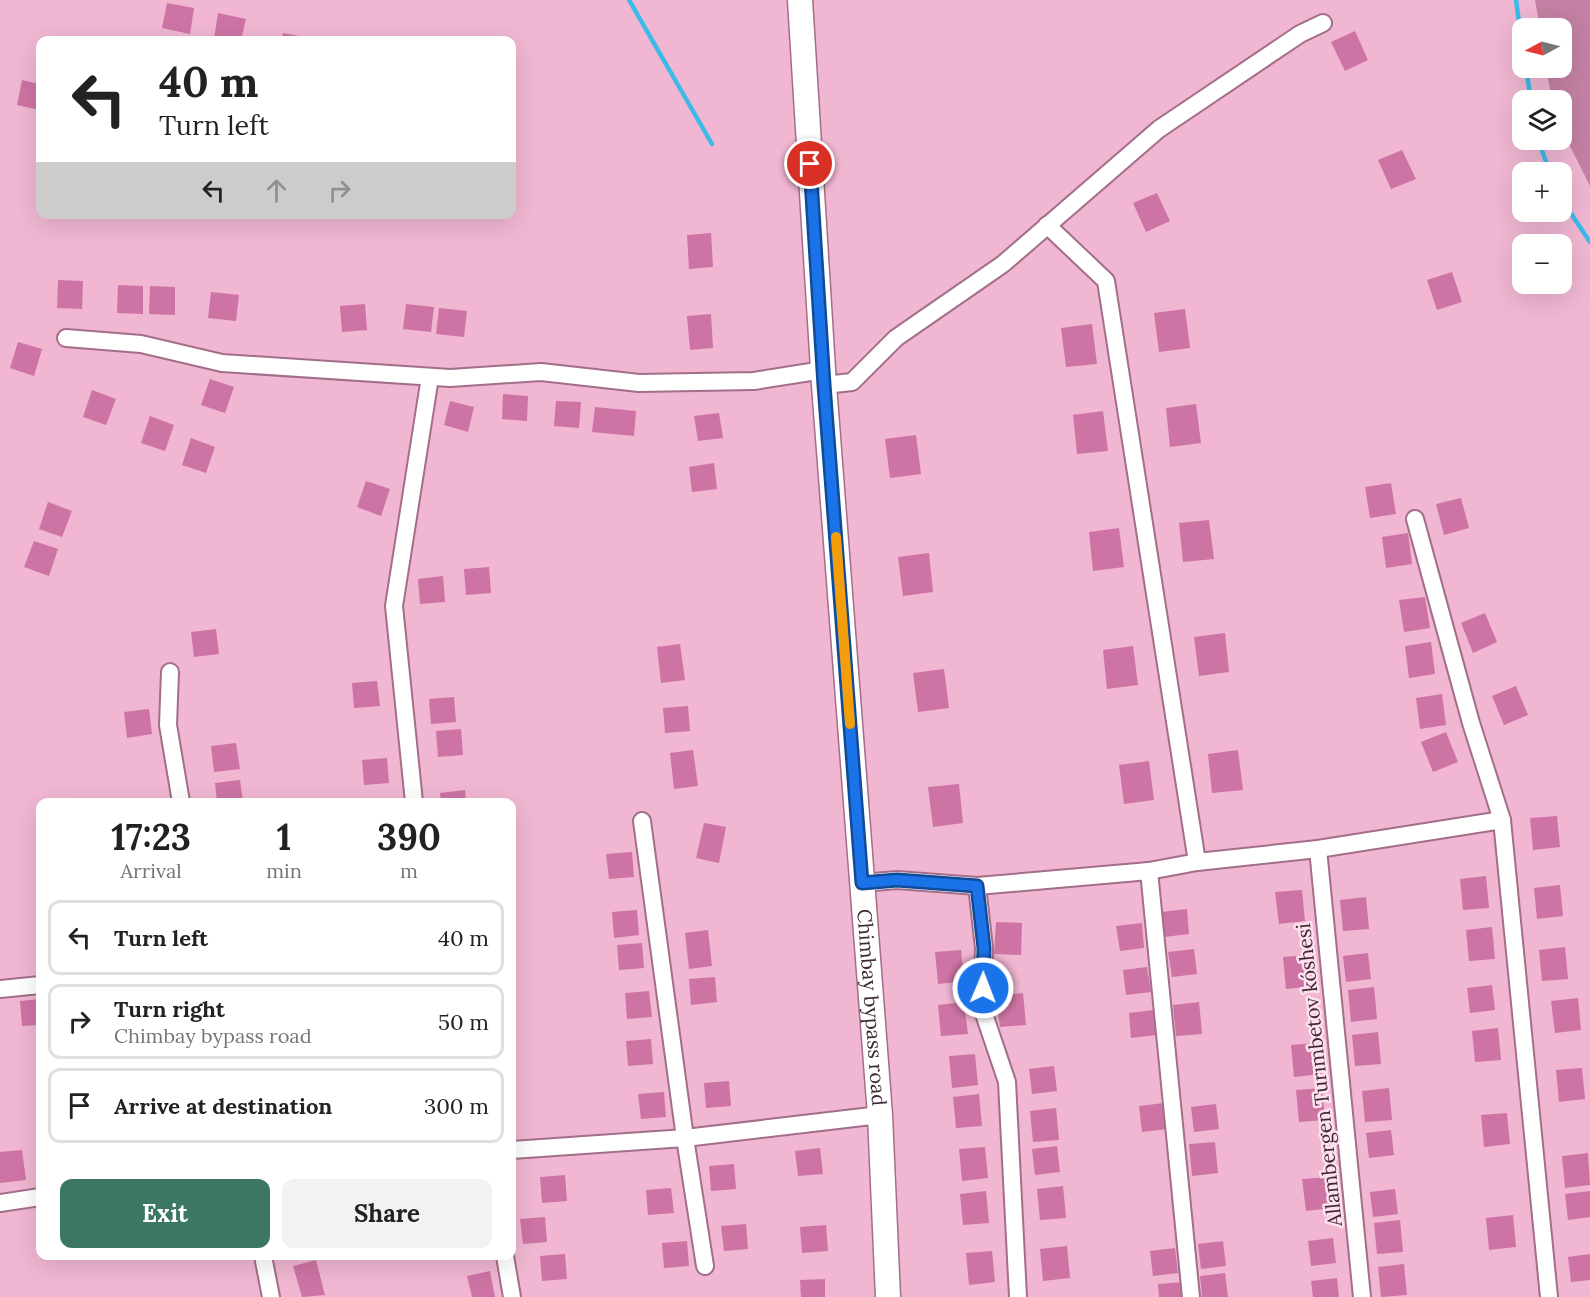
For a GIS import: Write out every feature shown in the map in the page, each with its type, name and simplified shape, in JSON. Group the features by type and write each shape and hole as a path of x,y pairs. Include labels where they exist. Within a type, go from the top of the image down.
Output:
{"main road":[{"name":"Chimbay bypass road","path":"800,0 824,378 880,1115 888,1297"}],"street":[{"path":"66,338 141,344 222,363 430,377 450,378 541,372 639,383 824,378 852,382 896,338 1003,264 1159,129 1300,34 1323,23"},
{"path":"1047,225 1106,280 1197,862"},
{"path":"414,798 394,606 430,377"},
{"path":"1415,519 1471,723 1502,820 1549,1297"},
{"path":"170,672 168,725 180,798"},
{"path":"862,883 897,880 977,886 1149,872 1197,862 1318,849 1502,820"},
{"path":"642,821 685,1138 705,1266"},
{"name":"Allambergen Turımbetov kóshesi","path":"1318,849 1362,1297"},
{"path":"1149,872 1191,1297"},
{"path":"977,886 984,948 982,1008 1006,1082 1018,1297"},
{"path":"0,989 36,985"},
{"path":"516,1150 685,1138 880,1115"},
{"path":"0,1203 36,1198"},
{"path":"264,1260 270,1297"},
{"path":"506,1260 512,1297"}],"shaded area":[{"path":"1535,0 1590,0 1590,186 1572,150 1572,90 1550,90 1548,78 1572,78 1572,18 1538,18"}],"building":[{"path":"167,3 194,8 190,34 162,28"},
{"path":"218,13 246,19 242,36 214,36"},
{"path":"1355,31 1368,60 1345,71 1331,42"},
{"path":"283,33 299,36 283,36"},
{"path":"22,80 36,83 36,109 17,105"},
{"path":"1402,150 1416,179 1391,189 1378,160"},
{"path":"1157,193 1170,221 1146,232 1133,203"},
{"path":"711,233 713,267 689,269 687,235"},
{"path":"1452,272 1462,302 1437,310 1427,280"},
{"path":"58,280 83,281 82,309 57,308"},
{"path":"118,285 143,286 143,314 117,313"},
{"path":"150,286 175,287 175,315 149,314"},
{"path":"211,292 239,295 236,321 208,318"},
{"path":"365,304 367,330 342,332 340,306"},
{"path":"406,304 434,307 431,332 403,329"},
{"path":"439,308 467,311 464,337 436,334"},
{"path":"1185,309 1190,348 1159,352 1154,313"},
{"path":"711,314 713,348 690,350 687,316"},
{"path":"1092,324 1097,364 1066,367 1061,328"},
{"path":"18,342 42,349 34,376 10,368"},
{"path":"210,379 234,387 225,413 201,405"},
{"path":"92,390 116,399 106,425 83,417"},
{"path":"503,394 528,396 527,421 502,419"},
{"path":"450,401 474,407 468,432 444,425"},
{"path":"556,401 581,402 579,428 554,426"},
{"path":"1196,404 1201,443 1170,447 1166,408"},
{"path":"595,407 636,411 634,436 592,432"},
{"path":"1103,411 1108,451 1077,454 1073,415"},
{"path":"719,413 723,438 698,441 694,416"},
{"path":"150,416 174,425 165,451 141,443"},
{"path":"916,435 921,474 890,478 885,439"},
{"path":"191,438 215,447 206,473 182,465"},
{"path":"714,463 717,489 692,492 689,467"},
{"path":"366,481 390,489 381,516 357,507"},
{"path":"1391,483 1396,514 1370,518 1365,487"},
{"path":"1461,498 1469,528 1444,535 1436,504"},
{"path":"48,502 72,511 62,537 39,529"},
{"path":"1209,520 1214,559 1183,562 1179,523"},
{"path":"1119,528 1124,567 1093,571 1089,532"},
{"path":"1408,533 1412,564 1386,568 1382,537"},
{"path":"34,541 58,549 49,576 24,567"},
{"path":"929,553 933,592 903,596 898,557"},
{"path":"489,567 491,593 466,595 464,569"},
{"path":"443,576 445,602 420,604 418,579"},
{"path":"1425,597 1430,628 1404,632 1399,600"},
{"path":"1485,613 1497,642 1473,653 1461,623"},
{"path":"216,629 219,654 194,657 191,632"},
{"path":"1225,633 1229,672 1199,676 1194,637"},
{"path":"1431,642 1435,674 1409,678 1405,646"},
{"path":"680,644 685,680 661,683 657,647"},
{"path":"1133,646 1138,685 1107,689 1103,650"},
{"path":"944,669 949,708 918,712 913,673"},
{"path":"377,681 380,706 354,708 352,683"},
{"path":"1516,686 1528,715 1504,725 1492,696"},
{"path":"1442,694 1446,725 1420,729 1416,698"},
{"path":"454,697 456,722 431,724 429,699"},
{"path":"688,706 690,731 665,733 663,708"},
{"path":"149,709 152,734 127,738 124,712"},
{"path":"461,729 463,755 438,757 436,731"},
{"path":"1446,732 1458,762 1433,772 1421,742"},
{"path":"236,743 240,769 214,772 211,746"},
{"path":"693,750 698,786 674,789 670,753"},
{"path":"1238,750 1243,790 1212,793 1208,754"},
{"path":"387,758 389,783 364,785 362,760"},
{"path":"1149,761 1154,800 1124,804 1119,765"},
{"path":"240,780 242,798 217,798 215,783"},
{"path":"959,784 963,823 933,827 928,787"},
{"path":"465,790 466,798 441,798 440,793"},
{"path":"1557,816 1560,847 1533,850 1530,818"},
{"path":"704,823 726,827 719,863 696,858"},
{"path":"632,852 634,877 609,879 606,854"},
{"path":"1486,876 1489,908 1463,910 1460,879"},
{"path":"1560,885 1563,916 1537,919 1534,888"},
{"path":"1302,890 1305,921 1279,924 1275,892"},
{"path":"1366,897 1369,929 1343,931 1340,900"},
{"path":"1187,909 1189,934 1164,937 1161,912"},
{"path":"637,910 639,935 614,938 612,912"},
{"path":"996,922 1022,923 1021,955 994,954"},
{"path":"1142,923 1144,948 1120,951 1116,926"},
{"path":"1492,927 1495,959 1469,961 1466,930"},
{"path":"708,930 712,966 689,969 685,933"},
{"path":"642,943 644,968 619,970 617,945"},
{"path":"1565,947 1568,979 1542,981 1539,950"},
{"path":"1194,949 1197,974 1172,977 1168,952"},
{"path":"961,950 964,981 938,984 935,952"},
{"path":"1368,953 1371,979 1346,982 1343,956"},
{"path":"1310,955 1313,986 1286,989 1283,957"},
{"path":"1147,967 1151,992 1126,995 1123,970"},
{"path":"715,977 717,1002 691,1005 689,979"},
{"path":"1492,985 1495,1010 1470,1013 1467,988"},
{"path":"1374,987 1377,1019 1351,1022 1348,990"},
{"path":"649,991 652,1017 627,1019 625,993"},
{"path":"1023,993 1026,1025 1000,1027 996,996"},
{"path":"1578,998 1581,1030 1555,1033 1551,1001"},
{"path":"36,999 36,1025 22,1026 20,1001"},
{"path":"964,1002 968,1034 941,1036 938,1005"},
{"path":"1199,1002 1202,1034 1176,1036 1173,1005"},
{"path":"1154,1010 1156,1035 1131,1038 1129,1013"},
{"path":"1498,1028 1501,1060 1475,1062 1472,1031"},
{"path":"1378,1032 1381,1064 1355,1066 1352,1035"},
{"path":"651,1039 653,1064 628,1066 626,1041"},
{"path":"1317,1043 1321,1074 1294,1077 1291,1045"},
{"path":"975,1054 978,1085 952,1088 949,1056"},
{"path":"1054,1066 1057,1091 1032,1094 1029,1069"},
{"path":"1582,1068 1585,1099 1559,1102 1556,1070"},
{"path":"729,1081 731,1106 706,1108 704,1083"},
{"path":"1322,1088 1325,1120 1299,1122 1296,1090"},
{"path":"1389,1088 1392,1120 1365,1122 1362,1091"},
{"path":"664,1092 666,1117 641,1119 638,1094"},
{"path":"979,1094 982,1126 956,1128 953,1097"},
{"path":"1164,1103 1167,1129 1142,1132 1139,1106"},
{"path":"1216,1104 1219,1129 1194,1132 1191,1107"},
{"path":"1056,1108 1059,1140 1033,1142 1030,1111"},
{"path":"1507,1113 1510,1144 1484,1147 1481,1115"},
{"path":"1391,1130 1394,1155 1369,1158 1366,1133"},
{"path":"1215,1142 1218,1173 1192,1176 1189,1144"},
{"path":"1057,1146 1060,1172 1035,1175 1032,1149"},
{"path":"985,1147 988,1178 962,1181 959,1149"},
{"path":"820,1148 823,1174 798,1176 795,1151"},
{"path":"22,1150 26,1180 0,1183 0,1152"},
{"path":"1588,1153 1590,1185 1565,1188 1562,1156"},
{"path":"734,1164 736,1189 711,1191 709,1166"},
{"path":"565,1175 567,1201 542,1203 540,1177"},
{"path":"1329,1177 1332,1208 1306,1211 1302,1179"},
{"path":"1063,1186 1066,1218 1040,1220 1037,1189"},
{"path":"671,1188 674,1213 648,1215 646,1190"},
{"path":"1395,1189 1398,1214 1373,1217 1370,1192"},
{"path":"986,1191 989,1223 963,1225 960,1194"},
{"path":"1590,1191 1590,1217 1568,1220 1565,1194"},
{"path":"1513,1215 1516,1247 1489,1250 1486,1218"},
{"path":"545,1217 547,1242 523,1244 520,1219"},
{"path":"1400,1220 1403,1252 1377,1254 1374,1223"},
{"path":"746,1224 748,1249 724,1251 721,1226"},
{"path":"826,1225 828,1251 802,1253 800,1227"},
{"path":"1333,1238 1336,1263 1311,1266 1308,1241"},
{"path":"687,1241 689,1266 664,1268 662,1243"},
{"path":"1223,1241 1226,1266 1201,1269 1198,1244"},
{"path":"1067,1246 1070,1278 1043,1281 1040,1249"},
{"path":"1175,1248 1178,1273 1153,1276 1150,1251"},
{"path":"992,1251 995,1282 969,1285 966,1253"},
{"path":"565,1254 567,1279 542,1281 540,1256"},
{"path":"1590,1254 1590,1280 1571,1282 1568,1257"},
{"path":"316,1260 325,1295 302,1297 293,1266"},
{"path":"1404,1264 1407,1295 1381,1297 1378,1267"},
{"path":"490,1271 495,1297 472,1297 467,1276"},
{"path":"1225,1273 1228,1297 1202,1297 1200,1276"},
{"path":"1337,1278 1339,1297 1313,1297 1311,1281"},
{"path":"825,1279 825,1297 801,1297 800,1280"},
{"path":"1184,1282 1185,1297 1159,1297 1158,1284"}],"waterway":[{"path":"629,0 712,144"},
{"path":"1516,0 1518,18"},
{"path":"1528,78 1529,90"},
{"path":"1542,150 1546,162"},
{"path":"1572,215 1590,242"}],"slow traffic":[{"path":"836,537 850,724"}],"route":[{"path":"810,164 824,385 862,883 897,880 977,886 984,948 983,988"}]}
